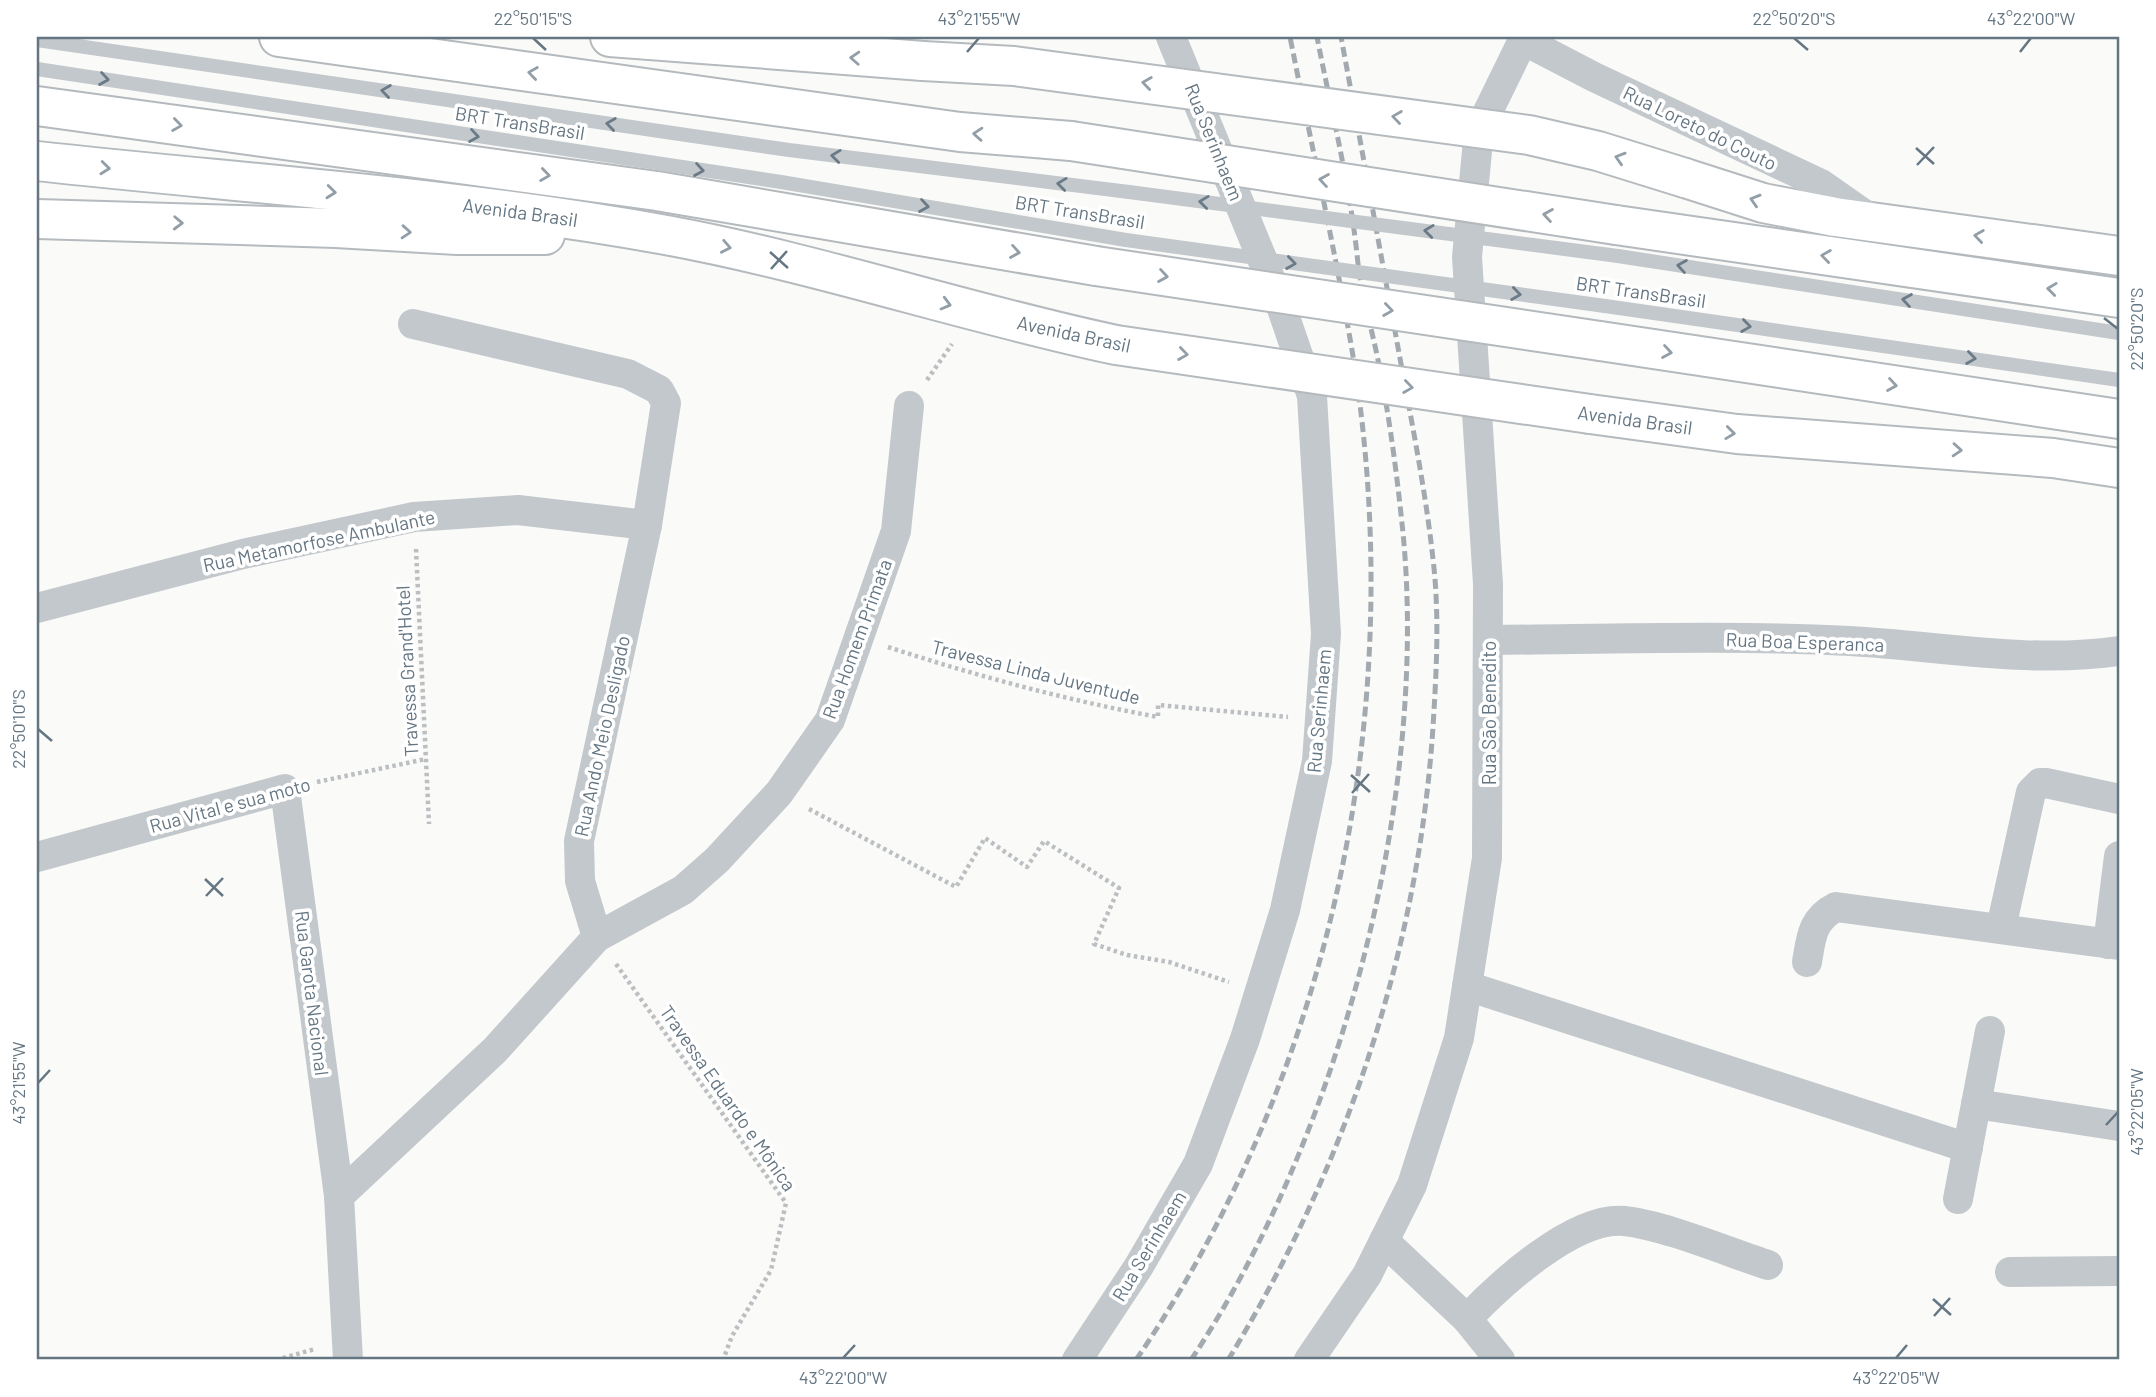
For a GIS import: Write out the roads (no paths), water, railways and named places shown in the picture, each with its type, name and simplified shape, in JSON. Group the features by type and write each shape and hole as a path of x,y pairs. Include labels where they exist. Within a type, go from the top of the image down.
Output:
{"main road":[{"path":"279,37 933,129 1071,141 1617,241 2119,298"},
{"path":"616,37 1028,68 1529,135 1598,151 1763,203 1876,223 2119,256"},
{"path":"37,106 657,191 1096,265 1603,324 2119,419"},
{"name":"Avenida Brasil","path":"37,161 496,209 664,234 738,249 974,312 1116,345 1737,434 2040,457 2119,468"},
{"path":"37,219 457,235 664,234"}],"street":[{"name":"Rua Serinhaem","path":"1077,1360 1139,1266 1198,1164 1260,992 1285,910 1317,761 1320,720 1326,634 1312,396 1279,300 1171,37"},
{"name":"Rua Loreto do Couto","path":"1523,38 1605,82 1821,184 1876,223"},
{"name":"Rua Sāo Benedito","path":"1309,1360 1367,1275 1412,1185 1459,1038 1487,858 1490,640 1467,257 1479,130 1523,38"},
{"name":"Rua Ando Meio Desligado","path":"413,324 628,374 659,390 666,403 647,525 579,841 580,881 597,937"},
{"name":"Rua Homem Primata","path":"597,937 683,890 717,860 779,793 830,720 861,638 896,531 909,407"},
{"name":"Rua Metamorfose Ambulante","path":"37,608 243,554 414,517 518,510 647,525"},
{"name":"Rua Boa Esperanca","path":"1490,640 1758,638 1852,641 1980,653 2078,657 2119,651"},
{"path":"2001,928 2031,792 2035,786 2046,783 2119,799"},
{"name":"Rua Vital e sua moto","path":"37,857 285,789"},
{"name":"Rua Garota Nacional","path":"285,789 339,1196"},
{"path":"1807,962 1814,926 1822,914 1836,907 2114,945 2119,856"},
{"path":"348,1360 339,1196 495,1049 597,937"},
{"path":"1467,986 1968,1149"},
{"path":"1958,1199 1990,1031"},
{"path":"1976,1104 2119,1126"},
{"path":"1467,1319 1493,1292 1587,1226 1622,1220 1768,1265"},
{"path":"1384,1241 1467,1319 1500,1360"},
{"path":"2010,1272 2119,1271"}],"lane":[{"name":"BRT TransBrasil","path":"37,40 789,150 1129,192 1617,241 2119,333"},
{"name":"BRT TransBrasil","path":"37,69 781,182 1603,324 2119,380"}],"railway":[{"path":"1136,1360 1204,1248 1261,1129 1306,1006 1340,879 1361,749 1371,618 1368,487 1353,356 1290,37"},
{"path":"1191,1360 1244,1272 1290,1175 1330,1071 1362,963 1386,853 1402,743 1407,636 1403,533 1398,488 1389,421 1358,267 1345,172 1317,37"},
{"path":"1228,1360 1271,1285 1309,1208 1343,1129 1372,1048 1414,881 1427,796 1437,654 1435,578 1430,532 1341,37"}]}
